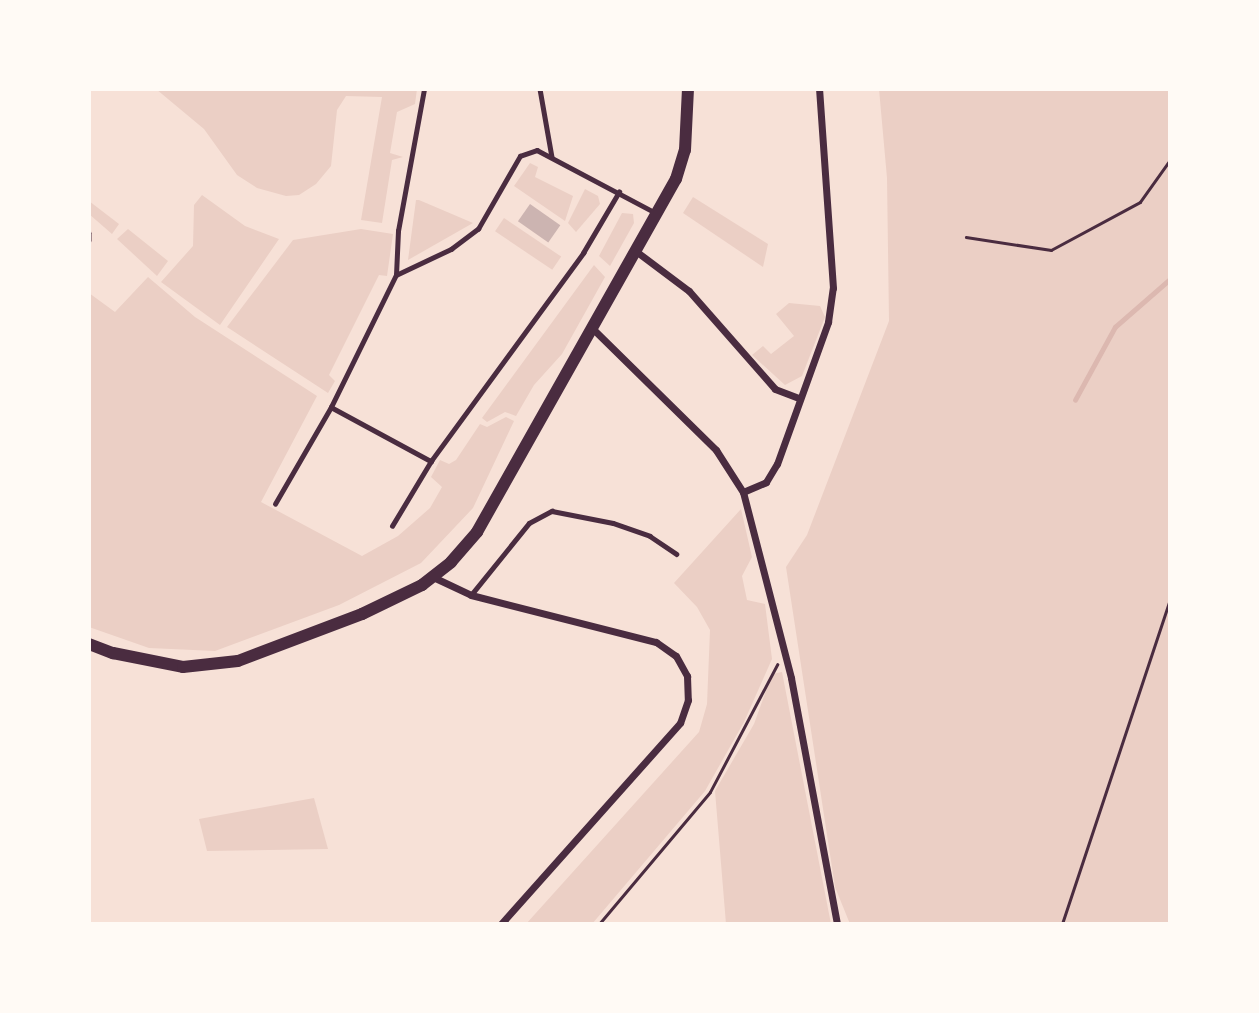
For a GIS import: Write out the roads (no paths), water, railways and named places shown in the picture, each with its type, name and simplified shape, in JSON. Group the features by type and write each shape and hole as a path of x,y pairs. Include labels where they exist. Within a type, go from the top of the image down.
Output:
{"street":[{"path":"89,643 149,662 211,667 302,640 433,577 477,532 676,179 685,150 688,89"},
{"path":"743,492 766,482 777,464 828,323 833,288 819,89"},
{"path":"637,252 689,291 775,388 799,398"},
{"path":"592,328 716,450 743,492 785,654 837,924"},
{"path":"433,577 471,595 656,642 684,666 689,688 680,723 500,924"}],"lane":[{"path":"275,504 331,407 396,275 398,231 424,89"},
{"path":"540,89 552,157"},
{"path":"396,275 451,249 478,229 520,156 537,150 657,213"},
{"path":"392,526 431,461 583,253 619,192"},
{"path":"89,233 89,240"},
{"path":"331,407 431,461"},
{"path":"471,595 529,523 552,511 613,523 650,536 677,554"}],"waterway":[{"path":"1075,400 1115,327 1170,279"}]}
